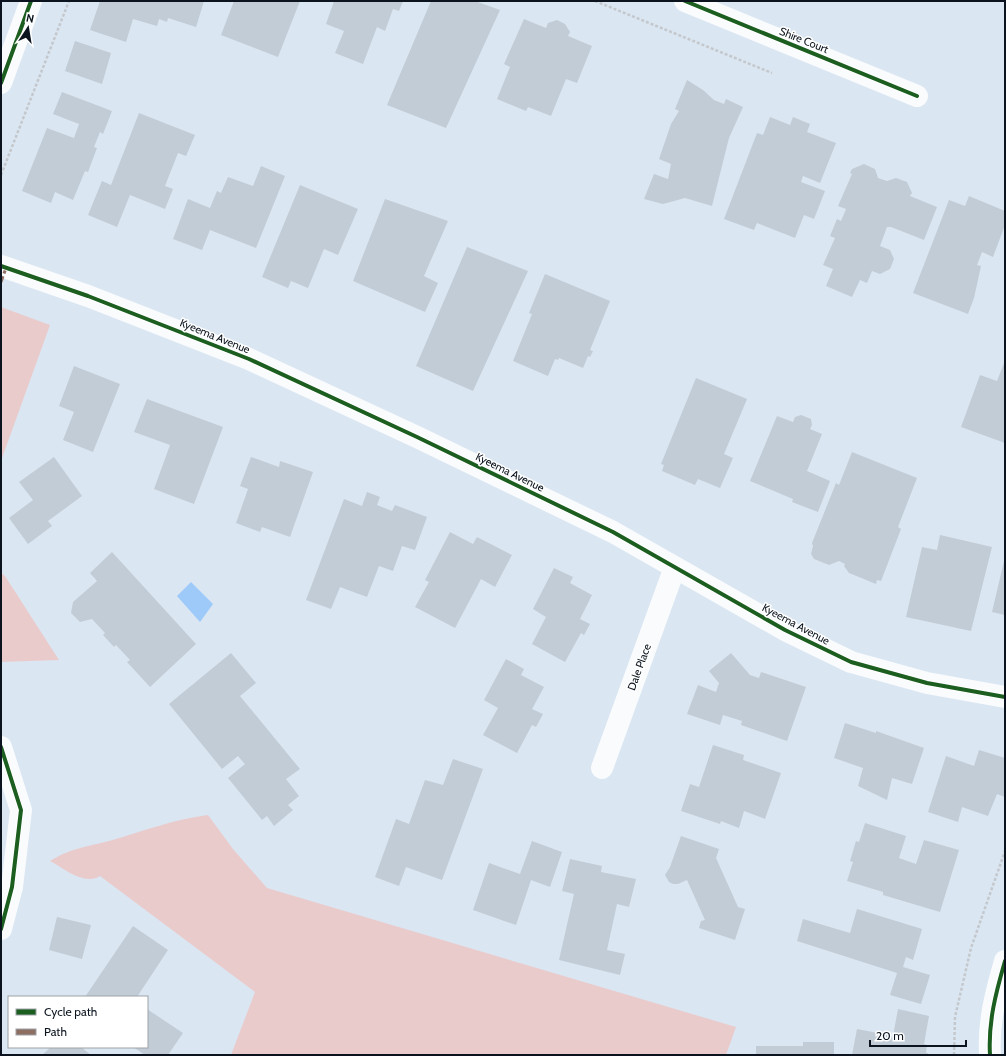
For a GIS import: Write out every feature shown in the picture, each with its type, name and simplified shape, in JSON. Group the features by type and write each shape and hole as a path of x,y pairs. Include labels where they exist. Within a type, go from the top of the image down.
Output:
{"street":[{"path":"1,83 31,1"},
{"name":"Shire Court","path":"685,1 917,96"},
{"name":"Kyeema Avenue","path":"1,266 88,296 249,359 417,437 613,532 785,630 852,662 927,683 1005,697"},
{"name":"Dale Place","path":"602,768 675,567"},
{"path":"1,747 22,810 12,887 1,929"},
{"path":"990,1055 990,1029 993,1005 1005,961"}],"path":[{"path":"1,175 69,1"},
{"path":"595,1 772,73"},
{"path":"954,1055 955,1017 971,948 1005,851"}],"shaded area":[{"path":"1,307 50,325 1,461"},
{"path":"1,573 5,576 59,660 1,662"},
{"path":"208,815 233,849 267,888 736,1027 726,1055 231,1055 255,992 100,876 94,879 81,878 50,861 79,848 170,823"}],"water":[{"path":"191,582 213,604 200,622 177,596"}],"building":[{"path":"100,1 204,1 196,27 168,18 167,22 159,19 157,26 133,19 126,42 90,30"},
{"path":"234,1 300,1 278,57 221,35"},
{"path":"334,1 403,1 399,11 393,9 385,31 377,27 363,64 335,53 344,31 326,24"},
{"path":"431,1 475,1 500,10 446,128 387,105"},
{"path":"524,19 546,28 548,23 557,20 565,24 570,32 568,36 592,46 577,83 566,79 551,116 528,107 526,111 497,99 510,67 504,64"},
{"path":"75,41 111,53 102,84 65,71"},
{"path":"687,80 703,90 714,100 724,104 726,99 743,107 729,138 712,206 685,198 663,204 644,199 654,174 668,179 671,164 659,159 671,124 679,111 675,109"},
{"path":"62,92 112,111 103,134 100,132 94,147 97,148 88,172 85,171 73,200 55,192 51,203 22,191 47,128 74,138 79,124 53,114"},
{"path":"139,113 195,135 186,156 178,153 165,186 173,189 165,209 130,195 117,227 88,215 102,181 111,185"},
{"path":"770,117 790,125 793,117 810,124 807,132 836,143 820,183 803,176 801,182 825,191 814,219 804,215 795,238 757,223 754,230 724,219 757,133 763,135"},
{"path":"864,164 875,169 878,178 887,181 896,178 907,182 912,193 910,196 937,207 924,240 891,227 887,227 880,246 890,250 894,259 890,269 880,274 872,271 867,283 860,280 852,297 826,286 833,269 823,265 835,238 830,236 837,219 841,221 846,209 838,206 852,174 850,173 852,169"},
{"path":"261,166 285,176 256,248 210,230 202,250 173,239 188,199 210,208 217,191 221,193 228,177 253,186"},
{"path":"300,185 358,209 338,255 324,249 308,288 291,281 288,288 262,277"},
{"path":"969,196 1005,211 1005,225 993,257 982,252 977,265 981,266 974,298 968,314 913,293 949,200 965,206"},
{"path":"385,199 448,221 424,276 438,283 425,312 353,281"},
{"path":"467,247 528,271 473,391 416,366"},
{"path":"545,274 610,301 590,350 593,351 590,357 588,356 583,368 559,358 558,360 555,359 548,376 513,361 532,314 529,313"},
{"path":"1004,363 1005,443 961,427 980,375 997,381"},
{"path":"74,366 120,384 93,452 63,440 74,412 59,406"},
{"path":"696,378 747,399 724,454 733,458 720,488 698,479 695,485 662,471 664,465 661,464"},
{"path":"147,399 223,427 194,504 154,489 170,445 134,432"},
{"path":"801,415 811,419 812,425 810,429 822,434 807,471 830,481 818,512 792,502 793,499 750,481 777,416 793,422 795,417"},
{"path":"852,452 917,478 898,527 901,529 881,581 877,580 876,584 849,573 844,566 845,564 839,561 829,565 814,559 811,554 813,546 812,543 836,483 839,485"},
{"path":"54,457 82,496 48,521 52,526 28,544 9,518 33,500 19,482"},
{"path":"251,457 279,467 280,461 313,472 290,537 262,527 260,532 236,523 248,489 240,486"},
{"path":"367,492 380,497 377,505 392,511 395,505 427,517 415,550 402,546 393,571 379,566 367,597 340,587 331,609 306,600 344,499 362,506"},
{"path":"450,532 473,544 477,537 512,555 495,587 481,579 455,628 415,607 429,582 425,580"},
{"path":"940,535 992,547 971,631 906,617 922,547 937,550"},
{"path":"112,552 196,644 150,687 127,662 130,660 116,645 114,647 103,635 105,633 92,619 80,622 71,613 73,602 97,581 90,573"},
{"path":"1005,561 1005,615 992,612"},
{"path":"554,568 573,577 570,583 592,595 580,619 590,624 584,635 581,633 565,662 532,644 546,617 533,609"},
{"path":"231,653 256,683 240,696 300,769 286,779 299,796 288,805 293,810 274,826 267,816 262,820 228,778 245,764 238,756 222,769 169,704"},
{"path":"731,653 750,675 759,678 761,672 806,687 787,741 741,725 742,721 723,715 720,725 687,714 698,685 716,692 719,683 709,671"},
{"path":"506,659 524,669 521,675 544,687 532,709 543,714 536,727 532,725 517,753 483,735 498,708 484,700"},
{"path":"845,723 876,733 876,731 924,748 912,784 892,778 887,800 858,786 863,768 834,758"},
{"path":"713,745 744,755 743,760 781,773 765,819 744,811 739,828 721,821 720,824 681,811 690,784 699,787"},
{"path":"979,750 1005,758 1005,797 997,794 988,816 962,807 958,822 928,812 946,756 974,766"},
{"path":"453,759 483,769 442,880 406,867 399,886 375,877 396,819 409,824 425,780 443,785"},
{"path":"865,823 906,836 899,858 916,864 924,840 959,850 940,912 883,895 883,892 847,881 853,862 850,861 856,841 859,842"},
{"path":"681,836 719,849 716,858 738,907 745,909 735,940 699,928 701,921 705,920 687,880 678,884 673,884 669,882 665,875 670,867"},
{"path":"532,841 562,852 550,887 531,880 516,925 473,910 489,863 520,874"},
{"path":"570,859 602,866 601,872 636,879 629,907 617,904 607,950 625,954 620,975 559,960 574,894 562,891"},
{"path":"857,909 922,929 913,960 906,957 903,967 930,975 921,1004 890,995 897,973 797,941 803,919 850,933"},
{"path":"57,917 91,925 82,959 49,950"},
{"path":"133,926 168,950 138,996 86,996"},
{"path":"898,1009 929,1016 924,1044 927,1045 927,1055 852,1055 857,1029 893,1036"},
{"path":"148,1010 183,1033 168,1055 145,1055 134,1048 148,1048"},
{"path":"803,1042 834,1042 834,1055 756,1055 756,1046 803,1046"},
{"path":"50,1048 82,1048 91,1055 42,1055"}],"marked path":[{"path":"1,282 6,268"}],"cycle path":[{"path":"1,83 31,1"},
{"path":"685,1 917,96"},
{"path":"1,266 88,296 249,359 417,437 613,532 785,630 851,662 927,683 1005,697"},
{"path":"1,747 21,810 12,887 1,929"},
{"path":"990,1055 991,1019 1005,961"}]}
